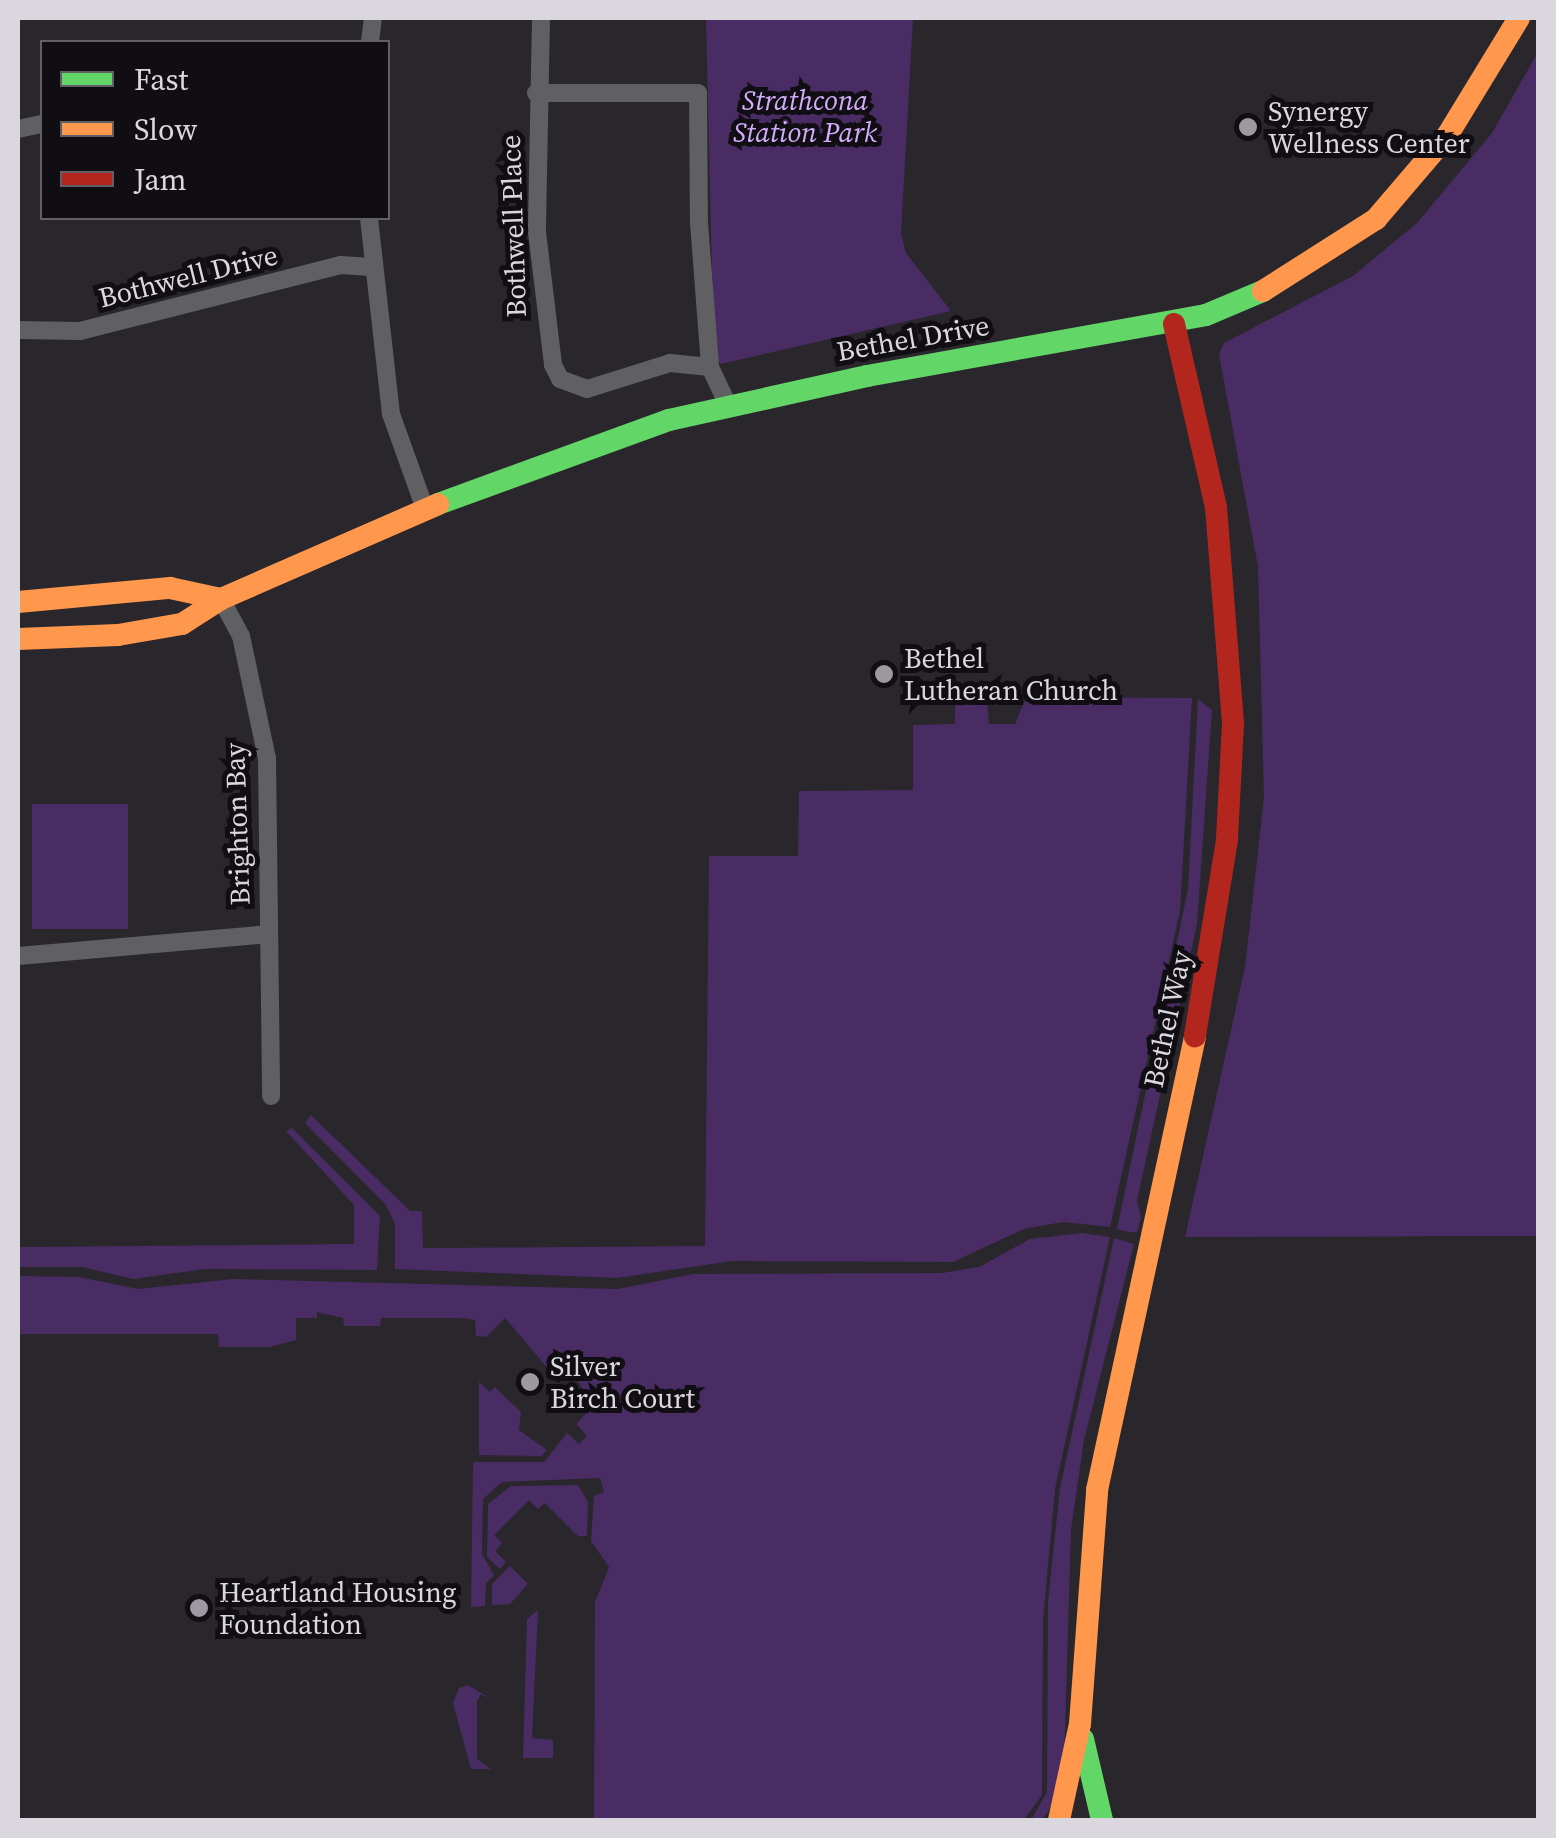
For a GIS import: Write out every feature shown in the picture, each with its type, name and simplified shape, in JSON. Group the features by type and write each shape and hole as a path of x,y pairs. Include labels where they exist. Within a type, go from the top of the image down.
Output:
{"street":[{"name":"Bothwell Place","path":"541,18 536,93 540,287 546,341 560,378 587,388 670,363 710,367"},
{"name":"Bethel Drive","path":"18,639 118,635 182,624 220,599 426,509 669,420 728,405 1174,324 1282,283 1376,219 1446,136 1519,18"},
{"path":"536,93 698,94 698,223 710,367 728,405"},
{"path":"369,220 370,268 391,414 426,509"},
{"name":"Bothwell Drive","path":"18,330 80,331 341,265 370,268"},
{"name":"Bethel Way","path":"1059,1820 1080,1724 1097,1490 1212,956 1226,840 1233,724 1228,616 1216,506 1174,324"},
{"path":"18,602 170,588 220,599"},
{"name":"Brighton Bay","path":"220,599 241,636 267,758 271,1096"},
{"name":"Brighton Bay","path":"18,956 269,934"},
{"name":"Bethel Way","path":"1080,1724 1102,1820"}],"green space":[{"name":"Strathcona Station Park","path":"706,18 913,18 901,233 906,253 951,311 721,364 714,357"},
{"path":"1538,52 1538,1236 1185,1237 1245,967 1264,798 1258,567 1219,354 1224,343 1353,276 1417,223 1492,133"},
{"path":"955,686 986,686 989,724 1015,724 1024,702 1040,697 1192,698 1180,911 1110,1227 1063,1222 1024,1229 953,1262 732,1261 617,1278 395,1269 395,1224 386,1205 305,1123 311,1115 410,1211 422,1211 423,1248 705,1246 709,856 798,856 799,791 913,790 913,725 955,724"},
{"path":"1198,699 1212,710 1197,924 1137,1201 1141,1217 1137,1232 1128,1232 1117,1229 1188,889"},
{"path":"32,804 128,804 128,929 32,929"},
{"path":"292,1128 380,1216 377,1270 205,1269 133,1279 82,1267 18,1267 18,1247 354,1244 354,1205 286,1131"},
{"path":"1082,1233 1110,1237 1055,1489 1043,1620 1042,1795 1024,1820 594,1820 595,1602 609,1567 591,1541 594,1496 604,1492 600,1478 502,1482 483,1499 482,1554 494,1575 486,1583 485,1606 471,1607 473,1462 544,1462 567,1433 579,1444 587,1436 576,1424 594,1405 574,1376 556,1378 505,1318 486,1337 476,1336 475,1320 462,1318 381,1318 380,1326 344,1326 343,1318 317,1312 317,1318 296,1318 296,1340 270,1347 219,1347 218,1334 18,1334 18,1276 79,1277 138,1289 233,1279 618,1289 693,1274 942,1273 979,1267 1030,1239"},
{"path":"1114,1238 1134,1244 1084,1440 1071,1530 1064,1766 1049,1810 1042,1820 1031,1820 1047,1792 1048,1601 1060,1488"},
{"path":"479,1382 490,1392 495,1387 521,1412 519,1430 547,1450 541,1456 479,1455"},
{"path":"578,1485 588,1502 587,1536 578,1536 545,1503 538,1509 529,1500 494,1535 502,1543 495,1551 506,1562 500,1569 487,1557 488,1504 511,1486"},
{"path":"510,1566 528,1584 510,1604 492,1605 492,1584"},
{"path":"538,1610 532,1738 553,1740 553,1758 523,1758 527,1619"},
{"path":"468,1685 495,1701 481,1694 477,1701 477,1759 491,1769 471,1769 453,1703 459,1688"}],"traffic: fast":[{"path":"438,504 669,420 867,376 1206,315 1263,291"},
{"path":"1083,1739 1102,1820"}],"traffic: slow":[{"path":"1263,291 1376,219 1447,136 1519,18"},
{"path":"18,639 118,635 182,624 221,599 438,504"},
{"path":"18,602 170,588 221,599"},
{"path":"1059,1820 1080,1724 1097,1490 1195,1036"}],"traffic: jam":[{"path":"1174,324 1216,507 1233,724 1227,840 1195,1036"}],"place":[{"name":"Synergy Wellness Center","path":"1248,127"},
{"name":"Bethel Lutheran Church","path":"884,674"},
{"name":"Silver Birch Court","path":"530,1382"},
{"name":"Heartland Housing Foundation","path":"199,1608"}]}
